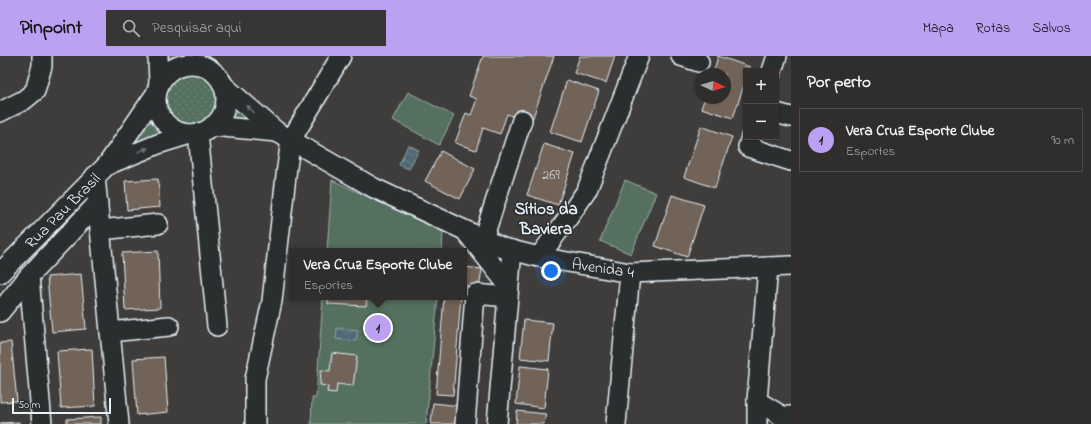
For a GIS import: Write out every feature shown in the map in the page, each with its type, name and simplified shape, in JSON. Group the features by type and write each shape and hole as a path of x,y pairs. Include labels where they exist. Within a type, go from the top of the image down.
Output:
{"street":[{"path":"0,112 24,100 35,91 42,66 42,56"},
{"path":"158,56 158,89 156,103 159,113 171,128 180,132 200,131 220,117 224,110 225,93 223,85 213,72 197,61 195,64 184,65 173,69 165,76 158,89"},
{"path":"255,424 255,379 272,301 287,167 284,136 341,56"},
{"path":"539,257 587,190 639,56"},
{"path":"681,56 699,62"},
{"path":"773,68 777,56"},
{"name":"Avenida 4","path":"223,85 284,136 374,188 465,231 512,250 539,257 630,273 791,266"},
{"name":"Rua Pau Brasil","path":"0,273 101,171 158,89"},
{"path":"779,114 791,117"},
{"path":"483,239 522,120"},
{"path":"200,131 217,326"},
{"name":"Rua Pau Brasil","path":"101,171 158,144 200,131"},
{"name":"Avenida 4","path":"200,131 284,136"},
{"path":"750,140 748,147 791,161"},
{"path":"101,171 98,203 119,424"},
{"path":"0,312 29,276 98,203"},
{"path":"100,230 158,224"},
{"path":"465,231 508,291"},
{"path":"497,424 512,250"},
{"path":"757,424 757,401 768,267"},
{"path":"616,424 630,273"},
{"path":"29,276 42,424"},
{"path":"465,424 475,294 508,291"},
{"path":"110,332 168,326"},
{"path":"757,401 782,416 791,416"}],"green space":[{"path":"163,56 190,56 193,59 178,63 164,72"},
{"path":"191,72 201,74 210,80 216,89 218,99 216,109 210,118 201,124 191,126 181,124 172,118 166,109 164,99 166,89 172,80 181,74"},
{"path":"408,92 454,116 439,145 393,120"},
{"path":"229,97 274,133 225,118 229,108"},
{"path":"151,109 157,124 162,129 170,133 121,153"},
{"path":"332,180 443,232 442,248 327,248"},
{"path":"625,180 656,193 631,254 600,241"},
{"path":"323,300 438,300 426,424 311,424 312,398 316,398"}],"water":[{"path":"408,145 419,150 409,169 399,165"},
{"path":"337,328 358,330 356,341 336,339"}],"building":[{"path":"483,56 554,56 531,123 507,114 500,134 483,128 476,150 455,143 466,113 471,115 477,99 469,96"},
{"path":"580,56 615,56 606,83 574,73"},
{"path":"718,56 750,67 743,68 743,88 733,118 701,108 703,104 731,104 731,68 715,68"},
{"path":"567,80 599,91 582,142 550,132"},
{"path":"701,126 732,137 715,188 684,177"},
{"path":"544,144 575,154 558,205 527,195"},
{"path":"441,151 475,169 460,199 425,181"},
{"path":"158,179 160,207 127,210 125,181"},
{"path":"672,195 704,205 687,257 655,246"},
{"path":"158,251 160,308 125,310 122,253"},
{"path":"467,267 482,269 479,288 467,286"},
{"path":"81,274 86,329 52,332 47,277"},
{"path":"328,300 367,300 366,306 328,304"},
{"path":"444,300 461,300 453,395 436,394"},
{"path":"524,320 553,323 549,361 520,358"},
{"path":"11,342 17,401 0,402 0,343"},
{"path":"92,349 95,406 61,408 57,351"},
{"path":"332,353 357,356 353,386 337,384 336,393 327,392 328,386 320,385 321,370 330,371"},
{"path":"164,357 168,412 137,415 133,359"},
{"path":"520,366 548,369 544,408 516,404"},
{"path":"433,403 461,406 459,424 431,424"},
{"path":"517,411 546,414 544,424 516,424"},
{"path":"101,417 101,424 67,424 67,419"},
{"path":"19,422 19,424 0,424 0,423"}],"place":[{"name":"Vera Cruz Esporte Clube","path":"378,328"}],"district":[{"name":"Sítios da Baviera","path":"546,218"}]}
